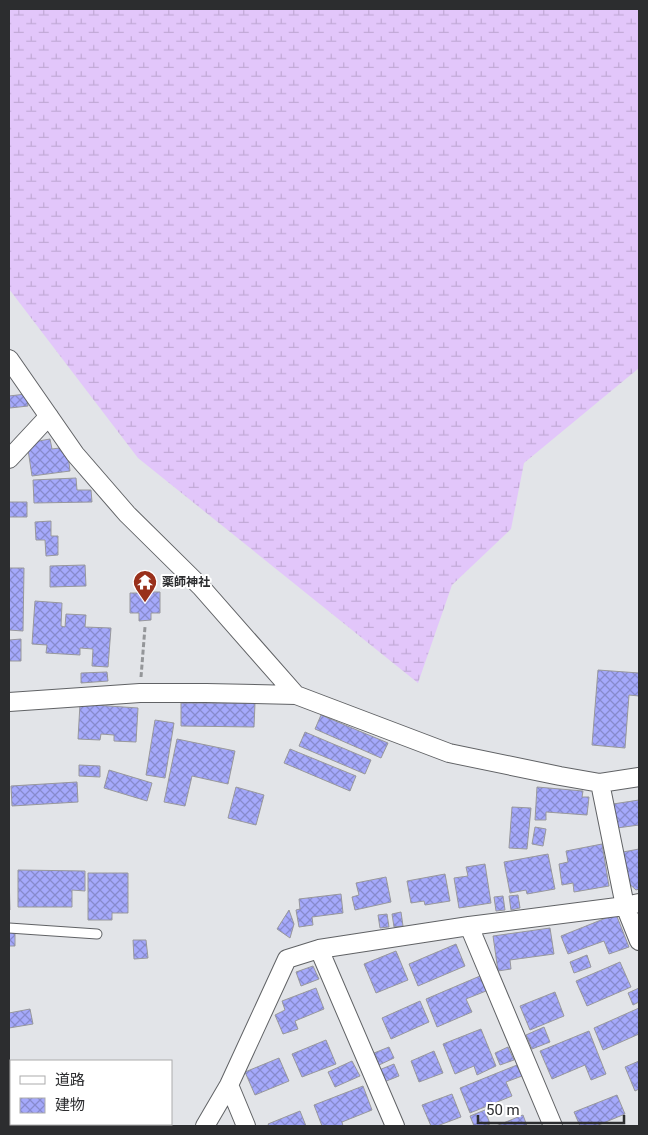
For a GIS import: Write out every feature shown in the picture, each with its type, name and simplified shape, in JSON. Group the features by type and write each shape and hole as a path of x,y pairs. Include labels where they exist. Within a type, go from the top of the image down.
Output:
{"street":[{"path":"9,359 75,454 127,514 201,588 296,695"},
{"path":"9,459 49,416"},
{"path":"9,702 140,694 296,695 449,753 600,783 639,777"},
{"path":"600,783 632,905 639,941"},
{"path":"205,1126 229,1085 287,958 319,949 469,926 632,905"},
{"path":"469,926 553,1126"},
{"path":"319,949 394,1126"},
{"path":"229,1085 246,1126"}],"lane":[{"path":"9,928 97,934"}],"path":[{"path":"140,694 145,627"}],"green space":[{"path":"9,9 639,9 639,368 524,463 511,529 452,585 418,683 138,458 9,289"}],"building":[{"path":"26,394 28,406 10,408 9,396"},
{"path":"50,439 52,449 67,447 70,471 32,476 27,443"},
{"path":"76,478 77,490 91,490 92,502 34,503 33,480"},
{"path":"9,502 27,502 27,517 9,517"},
{"path":"51,521 51,536 58,536 58,555 46,556 45,540 36,540 35,522"},
{"path":"85,565 86,586 50,587 50,566"},
{"path":"9,568 24,568 23,631 9,630"},
{"name":"薬師神社","path":"136,574 153,574 153,586 150,586 151,592 160,592 160,613 151,613 151,620 139,621 139,613 130,613 130,593 139,593 139,585 136,585"},
{"path":"35,601 62,603 61,626 65,627 66,614 86,615 85,627 111,628 108,667 92,666 93,649 80,648 80,655 46,653 47,645 32,644"},
{"path":"21,639 21,661 9,661 9,640"},
{"path":"598,670 639,673 639,696 629,695 625,748 592,745"},
{"path":"107,672 108,681 81,683 81,673"},
{"path":"181,703 255,703 254,727 181,726"},
{"path":"80,704 138,708 136,742 114,741 114,735 101,734 100,740 78,739"},
{"path":"321,715 388,743 381,758 315,729"},
{"path":"155,720 174,723 165,778 146,775"},
{"path":"305,732 371,760 365,774 299,746"},
{"path":"177,739 235,751 228,784 192,776 185,806 164,802"},
{"path":"290,749 356,776 350,791 284,763"},
{"path":"79,765 100,766 100,777 79,776"},
{"path":"109,770 152,783 147,801 104,788"},
{"path":"77,782 78,802 12,806 11,786"},
{"path":"236,787 264,795 256,825 228,818"},
{"path":"537,787 583,791 582,797 589,797 587,815 546,812 546,820 535,820"},
{"path":"639,800 639,825 617,828 613,804"},
{"path":"512,807 531,808 527,849 509,848"},
{"path":"535,827 546,829 543,846 532,844"},
{"path":"602,844 609,886 574,892 573,883 562,885 559,864 568,862 566,851"},
{"path":"639,849 639,889 636,890 626,881 623,852"},
{"path":"548,854 555,889 527,894 526,890 510,893 504,862"},
{"path":"485,864 491,903 459,908 454,878 468,876 466,867"},
{"path":"18,870 85,871 85,891 72,890 72,907 18,907"},
{"path":"88,873 128,873 128,913 112,913 112,920 88,920"},
{"path":"445,874 450,901 425,905 424,901 411,903 407,881"},
{"path":"9,875 10,910 9,910"},
{"path":"386,877 391,902 355,910 352,897 359,895 356,883"},
{"path":"341,894 343,913 312,917 313,925 299,927 296,910 300,909 299,899"},
{"path":"518,895 520,908 511,910 509,896"},
{"path":"503,896 505,910 496,911 494,897"},
{"path":"289,910 294,924 290,938 277,929"},
{"path":"401,912 403,926 394,927 392,914"},
{"path":"387,914 389,927 380,928 378,915"},
{"path":"616,914 629,947 609,954 604,941 568,954 561,936"},
{"path":"550,928 554,954 510,960 511,969 498,971 493,936"},
{"path":"9,931 15,931 15,946 9,946"},
{"path":"133,940 146,940 148,958 134,959"},
{"path":"456,944 465,966 418,986 409,964"},
{"path":"396,951 408,980 376,993 364,964"},
{"path":"587,955 591,967 574,973 570,962"},
{"path":"620,962 631,987 587,1006 576,981"},
{"path":"313,966 319,979 301,986 296,972"},
{"path":"480,976 486,991 466,999 472,1012 437,1027 426,999"},
{"path":"316,988 324,1009 295,1021 298,1029 283,1034 275,1015 285,1010 282,1001"},
{"path":"639,988 639,1002 633,1005 628,993"},
{"path":"555,992 564,1016 530,1030 520,1006"},
{"path":"420,1001 429,1022 391,1039 382,1018"},
{"path":"639,1008 639,1034 603,1050 594,1028"},
{"path":"30,1009 33,1024 9,1028 9,1013"},
{"path":"544,1027 550,1042 532,1049 526,1035"},
{"path":"481,1029 496,1066 477,1075 474,1066 455,1074 443,1044"},
{"path":"589,1031 606,1074 591,1080 585,1065 552,1079 540,1051"},
{"path":"326,1040 336,1064 302,1077 292,1054"},
{"path":"389,1047 394,1058 379,1065 374,1053"},
{"path":"508,1047 514,1060 500,1065 495,1053"},
{"path":"434,1051 443,1073 419,1082 411,1061"},
{"path":"279,1058 289,1081 255,1095 245,1072"},
{"path":"352,1061 360,1076 335,1087 328,1072"},
{"path":"639,1061 639,1089 635,1091 625,1067"},
{"path":"394,1064 399,1076 384,1082 379,1070"},
{"path":"517,1065 522,1076 506,1082 512,1096 470,1113 460,1088"},
{"path":"9,1069 10,1069 10,1091"},
{"path":"363,1086 372,1110 342,1122 343,1126 322,1126 314,1105"},
{"path":"452,1094 461,1117 437,1126 431,1126 422,1105"},
{"path":"617,1095 625,1114 596,1126 580,1126 574,1112"},
{"path":"485,1110 490,1124 474,1126 470,1116"},
{"path":"300,1111 306,1126 269,1126 268,1124"},
{"path":"523,1115 527,1126 496,1126"},
{"path":"46,1125 100,1126 46,1126"}],"place":[{"name":"薬師神社","path":"145,603"}]}
